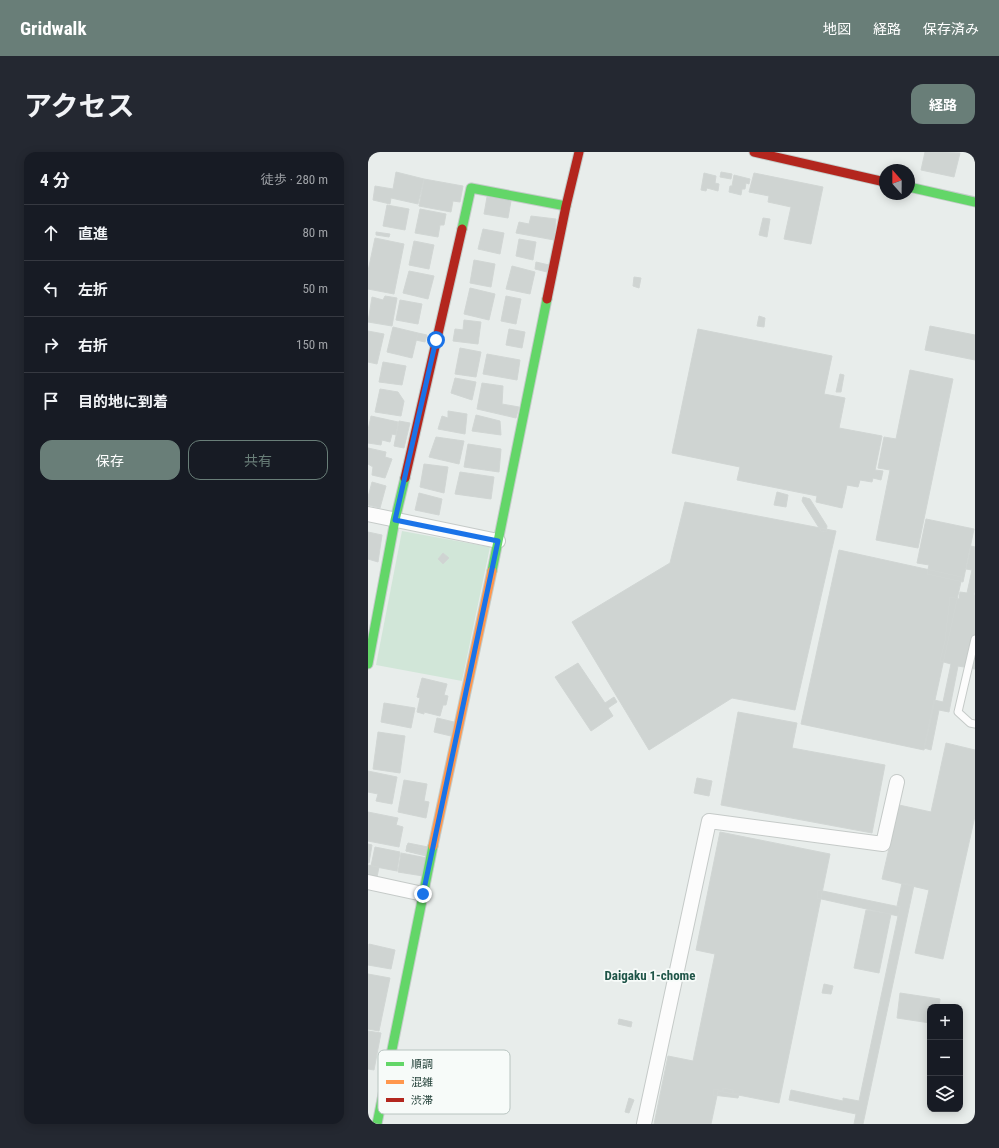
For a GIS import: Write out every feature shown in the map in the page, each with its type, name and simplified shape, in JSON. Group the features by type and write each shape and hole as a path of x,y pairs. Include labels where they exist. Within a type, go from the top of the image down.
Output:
{"street":[{"path":"392,1050 566,206 579,152"},
{"path":"754,152 879,181"},
{"path":"368,664 395,520 471,188 566,206"},
{"path":"915,188 975,202"},
{"path":"368,514 498,541"},
{"path":"644,1124 709,821 883,844 897,782"},
{"path":"368,882 423,894"},
{"path":"377,1124 379,1114"}],"lane":[{"path":"975,640 958,712 970,723 975,724"}],"green space":[{"path":"402,531 490,547 462,681 376,665"}],"building":[{"path":"925,152 960,153 954,177 921,170"},
{"path":"396,172 424,179 418,204 391,198 390,204 373,200 375,186 393,189"},
{"path":"721,172 732,174 731,179 720,177"},
{"path":"704,173 716,176 715,183 719,184 718,191 707,188 706,191 701,190"},
{"path":"754,173 823,187 811,244 784,239 791,207 768,202 769,196 749,192"},
{"path":"734,175 750,179 749,184 746,183 745,189 742,189 741,195 729,192"},
{"path":"424,179 463,186 460,202 453,201 451,212 419,206"},
{"path":"487,197 511,201 508,218 484,214"},
{"path":"387,205 409,209 405,230 383,226"},
{"path":"420,209 446,214 444,225 440,225 438,237 415,233"},
{"path":"531,216 556,219 554,240 516,233 519,222 529,224"},
{"path":"763,218 770,219 767,237 759,235"},
{"path":"483,229 504,233 500,254 478,249"},
{"path":"376,232 390,234 389,237 376,235"},
{"path":"375,238 404,244 394,294 368,289 368,271"},
{"path":"519,239 536,242 533,260 516,256"},
{"path":"414,241 434,245 429,269 409,265"},
{"path":"474,260 495,264 491,287 470,283"},
{"path":"536,262 549,265 547,272 535,269"},
{"path":"512,266 535,272 530,294 506,289"},
{"path":"409,271 434,276 428,299 403,293"},
{"path":"634,277 641,278 639,288 633,286"},
{"path":"470,288 495,294 489,320 464,314"},
{"path":"385,296 397,298 392,326 368,322 372,297 383,300"},
{"path":"506,296 521,299 516,324 501,321"},
{"path":"400,300 422,304 418,324 396,320"},
{"path":"759,316 765,318 764,327 757,326"},
{"path":"464,320 481,322 478,344 453,341 455,329 463,330"},
{"path":"930,326 975,335 975,360 925,350"},
{"path":"393,327 418,333 412,358 387,352"},
{"path":"509,329 525,332 522,348 506,345"},
{"path":"698,329 832,356 824,394 845,398 839,428 882,436 875,470 883,471 881,480 873,478 872,482 860,480 858,487 847,485 842,508 816,502 817,496 737,480 740,467 672,453"},
{"path":"368,331 384,334 377,364 368,362"},
{"path":"418,333 427,335 425,342 416,340"},
{"path":"460,348 481,352 476,377 455,374"},
{"path":"487,354 520,360 517,380 483,374"},
{"path":"383,362 406,366 402,385 379,382"},
{"path":"910,370 953,379 918,548 876,540 890,470 878,468 884,437 896,439"},
{"path":"840,374 844,375 841,392 836,392"},
{"path":"455,378 476,382 472,400 451,393"},
{"path":"482,383 503,386 502,404 519,407 516,418 477,409"},
{"path":"380,389 398,392 404,401 401,416 375,412"},
{"path":"448,411 467,414 465,434 438,429 442,416 448,418"},
{"path":"476,415 500,421 501,435 472,431"},
{"path":"371,416 398,422 396,435 392,434 390,442 382,440 381,445 368,443 368,430"},
{"path":"399,421 410,423 404,448 394,446"},
{"path":"436,437 464,441 459,464 429,457"},
{"path":"468,444 501,449 499,472 464,467"},
{"path":"368,448 386,452 385,457 392,459 385,478 372,475 373,467 368,464"},
{"path":"424,464 448,467 444,493 420,487"},
{"path":"460,472 494,477 491,499 455,494"},
{"path":"372,482 386,486 380,508 368,505 368,497"},
{"path":"777,492 788,495 786,507 774,505"},
{"path":"419,493 442,499 439,515 415,510"},
{"path":"803,497 810,499 827,526 826,532 821,531 802,501"},
{"path":"685,502 836,531 795,710 732,698 649,750 572,622 670,563"},
{"path":"926,519 974,529 963,582 927,574 929,565 917,563"},
{"path":"368,532 382,535 378,562 368,559"},
{"path":"971,546 975,547 975,669 958,666 949,712 939,710 931,750 924,748 934,700 943,702 951,664 940,661 945,641 950,597 959,599 960,592 967,593 972,570 966,569"},
{"path":"839,550 962,577 924,750 801,724"},
{"path":"443,553 449,558 443,564 438,559"},
{"path":"578,663 605,703 614,697 617,702 608,708 613,716 591,731 555,677"},
{"path":"422,678 447,684 444,695 448,696 446,705 443,705 440,716 417,712 420,698 417,697"},
{"path":"384,703 415,708 411,728 381,722"},
{"path":"738,712 797,723 792,748 885,765 872,833 721,805"},
{"path":"437,718 454,722 451,736 434,732"},
{"path":"378,732 405,736 400,773 373,769"},
{"path":"946,743 975,750 975,816 943,959 915,953 929,890 882,879 899,805 931,812"},
{"path":"368,771 397,777 392,804 376,801 378,794 368,792"},
{"path":"697,778 712,781 709,796 694,793"},
{"path":"404,780 427,784 424,801 429,802 426,818 398,812"},
{"path":"368,812 398,818 396,825 403,827 399,847 368,841"},
{"path":"720,832 830,854 779,1103 718,1091 711,1124 654,1124 668,1056 693,1061 715,954 696,950"},
{"path":"408,843 428,847 426,855 406,851"},
{"path":"368,844 372,845 369,863 368,863"},
{"path":"407,845 428,849 426,856 406,851"},
{"path":"375,847 400,852 397,871 371,866"},
{"path":"401,853 427,858 423,876 398,872"},
{"path":"368,865 379,867 377,877 368,875"},
{"path":"902,883 914,885 863,1124 854,1124 856,1114 789,1100 791,1090 843,1101 843,1098 859,1101 900,907 897,906"},
{"path":"818,890 900,907 898,916 817,898"},
{"path":"866,910 891,914 879,973 854,968"},
{"path":"369,944 395,950 391,969 368,965"},
{"path":"368,974 390,978 379,1031 368,1029"},
{"path":"824,984 833,986 831,994 822,993"},
{"path":"900,993 940,999 939,1004 927,1004 927,1023 897,1018"},
{"path":"619,1019 632,1022 631,1027 618,1024"},
{"path":"368,1031 381,1033 374,1070 368,1069"},
{"path":"723,1088 733,1090 733,1093 739,1094 738,1098 713,1095 714,1089 723,1091"},
{"path":"629,1098 634,1100 629,1113 625,1112"}],"traffic: fast":[{"path":"462,229 471,188 566,206"},
{"path":"915,188 975,202"},
{"path":"492,571 547,299"},
{"path":"368,664 395,520 405,478"},
{"path":"392,1050 433,846"},
{"path":"377,1124 379,1114"}],"traffic: slow":[{"path":"433,846 492,571"}],"traffic: jam":[{"path":"547,299 566,206 579,152"},
{"path":"754,152 879,181"},
{"path":"405,478 462,229"}],"district":[{"name":"Daigaku 1-chome","path":"650,975"}],"route":[{"path":"423,894 498,541 395,520 436,340"}]}
